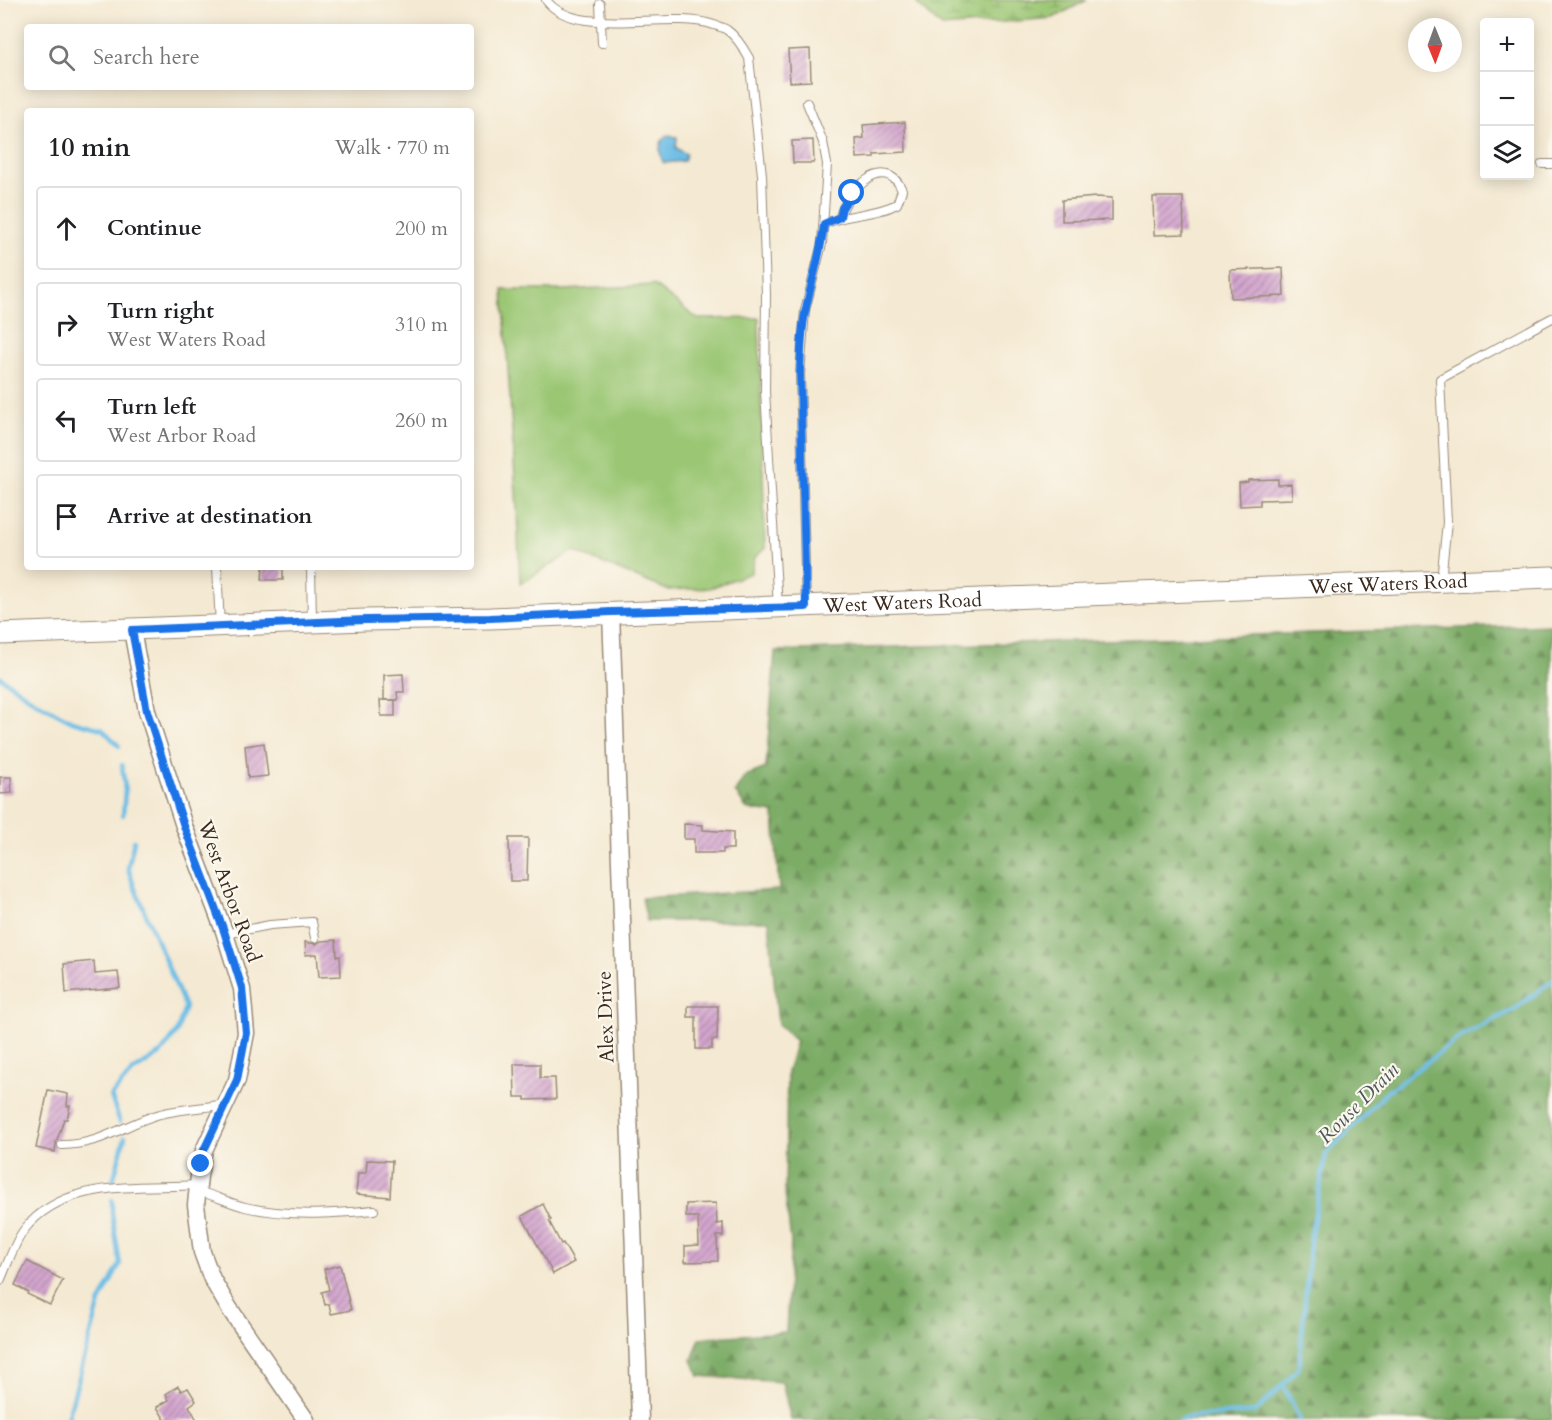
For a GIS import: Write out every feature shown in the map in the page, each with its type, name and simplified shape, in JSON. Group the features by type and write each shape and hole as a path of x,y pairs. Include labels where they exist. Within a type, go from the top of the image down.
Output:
{"street":[{"name":"West Waters Road","path":"0,634 806,607 1552,577"},
{"name":"Alex Drive","path":"611,612 640,1420"},
{"name":"West Arbor Road","path":"132,630 147,711 184,826 225,934 242,988 246,1033 237,1080 204,1150 197,1188 196,1205 202,1252 212,1279 229,1308 306,1420"}],"lane":[{"path":"546,0 568,17 601,21 676,18 702,21 727,30 749,58 762,175 766,294 765,391 778,608"},
{"path":"600,4 602,43"},
{"path":"806,607 801,351 806,310 822,244 826,153 807,103"},
{"path":"1542,164 1552,164"},
{"path":"824,224 840,217 881,212 897,204 902,190 898,181 889,174 879,174 867,180 852,193 842,208 840,217"},
{"path":"1441,581 1447,522 1440,379 1552,318"},
{"path":"217,570 220,626"},
{"path":"311,570 312,622"},
{"path":"225,934 270,925 312,921 315,938"},
{"path":"62,1145 76,1145 100,1139 158,1114 226,1104"},
{"path":"0,1281 22,1231 46,1208 87,1192 143,1186 197,1188 242,1206 271,1212 330,1214 374,1210"}],"green space":[{"path":"919,0 1087,0 1053,18 942,27 917,4"},
{"path":"654,285 698,319 759,318 765,549 755,557 751,573 710,588 667,590 573,551 520,584 503,290 564,290"},
{"path":"1552,625 1552,1420 791,1420 782,1382 699,1376 692,1360 700,1338 786,1332 791,1242 785,1192 787,1072 796,1041 778,1025 769,921 647,921 642,898 779,890 774,813 747,809 735,792 745,776 766,768 775,651"}],"water":[{"path":"666,136 677,137 676,148 686,154 684,161 664,163 660,149"}],"building":[{"path":"810,49 811,81 790,82 788,50"},
{"path":"905,122 906,152 874,154 874,157 857,158 856,139 864,138 863,125"},
{"path":"813,140 814,163 793,163 792,141"},
{"path":"1153,197 1183,197 1184,234 1154,235"},
{"path":"1112,198 1112,220 1062,221 1062,200"},
{"path":"1283,268 1284,296 1231,298 1230,270"},
{"path":"1278,479 1278,485 1291,484 1292,499 1260,500 1260,505 1240,506 1239,483 1248,482 1248,480"},
{"path":"263,570 283,570 283,580 262,580"},
{"path":"403,674 404,692 397,692 398,700 384,700 384,675"},
{"path":"380,700 395,700 395,716 381,716"},
{"path":"264,743 268,776 248,778 245,746"},
{"path":"0,777 11,777 12,793 0,794"},
{"path":"684,824 703,825 703,830 733,832 733,849 723,849 723,853 694,853 694,839 684,839"},
{"path":"509,838 528,838 527,881 510,881"},
{"path":"336,940 341,976 319,977 317,954 306,955 305,942 316,944 321,941"},
{"path":"94,961 95,974 118,972 120,988 66,993 64,964"},
{"path":"688,1006 718,1006 717,1040 712,1040 712,1049 696,1049 696,1017 688,1017"},
{"path":"514,1064 540,1064 540,1078 555,1078 556,1099 525,1100 525,1097 515,1097"},
{"path":"48,1090 68,1094 67,1106 70,1106 56,1143 55,1152 36,1148"},
{"path":"367,1160 392,1161 390,1197 356,1194 358,1173 366,1173"},
{"path":"716,1203 717,1224 723,1223 723,1236 717,1236 718,1261 685,1262 685,1246 699,1245 698,1217 686,1217 686,1204"},
{"path":"543,1204 561,1244 563,1243 574,1262 553,1274 522,1216"},
{"path":"27,1261 63,1280 50,1305 27,1294 28,1292 15,1285"},
{"path":"340,1265 351,1310 331,1314 329,1304 325,1305 322,1292 329,1290 324,1269"},
{"path":"178,1386 181,1391 188,1388 196,1401 189,1406 197,1420 165,1420 157,1407 169,1400 166,1394"}],"waterway":[{"path":"0,677 35,701 72,721 102,729 119,746"},
{"path":"122,765 125,790 123,815"},
{"path":"120,1122 111,1096 132,1072 161,1053 177,1032 185,1007 128,868 134,841"},
{"name":"Rouse Drain","path":"1181,1420 1186,1417 1256,1412 1299,1368 1311,1235 1326,1154 1387,1092 1462,1036 1515,1009 1552,981"},
{"path":"113,1181 125,1137"},
{"path":"67,1420 100,1302 120,1264 112,1200"},
{"name":"Rouse Drain","path":"1283,1385 1300,1420"}],"route":[{"path":"201,1164 204,1150 237,1080 246,1033 242,988 224,931 184,826 147,711 132,630 365,620 806,607 800,374 802,339 824,224 840,217 842,208 852,193"}]}
